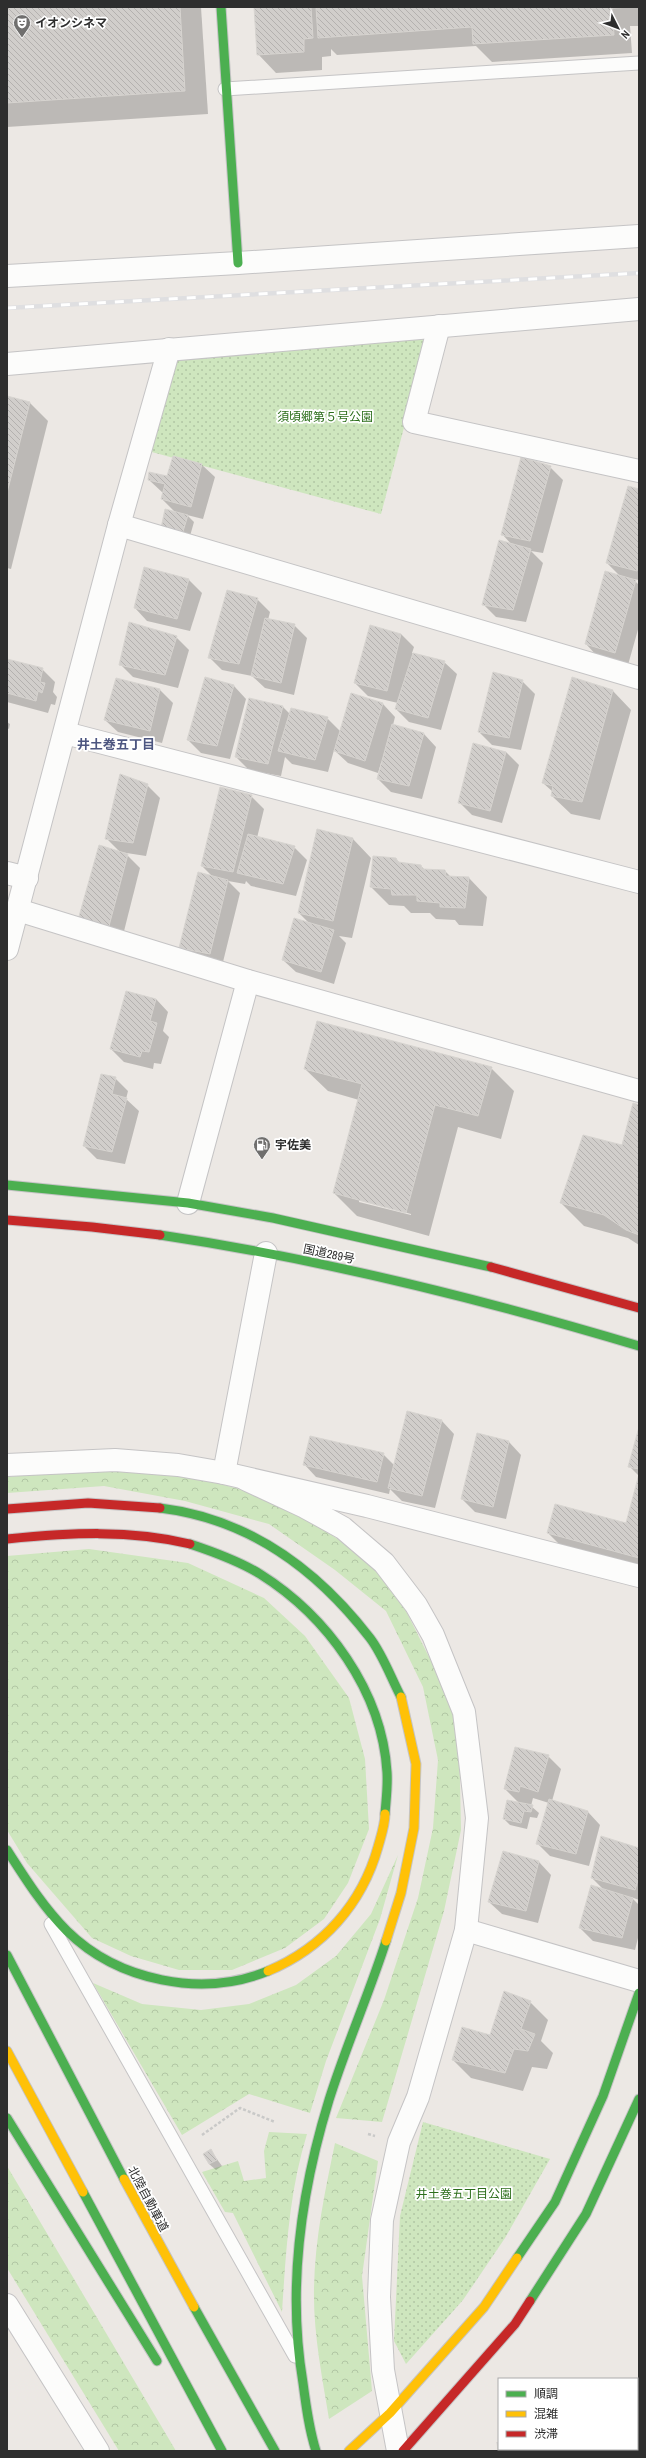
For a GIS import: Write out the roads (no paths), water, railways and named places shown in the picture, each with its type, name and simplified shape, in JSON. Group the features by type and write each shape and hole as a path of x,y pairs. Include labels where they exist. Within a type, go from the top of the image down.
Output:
{"main road":[{"path":"221,7 225,89 238,263"},
{"name":"国道289号","path":"7,1185 188,1203 273,1218 467,1262 577,1289 639,1308"},
{"name":"国道289号","path":"7,1220 73,1223 266,1253 461,1296 639,1346"},
{"path":"7,1509 44,1504 108,1502 164,1508 223,1522 267,1543 305,1568 327,1588 367,1633 391,1673 408,1716 417,1769 418,1809 410,1857 397,1908 329,2101 311,2172 301,2241 295,2303 299,2364 315,2448"},
{"path":"7,1539 74,1532 119,1532 167,1539 214,1552 255,1570 290,1596 320,1622 343,1651 365,1686 379,1723 386,1761 388,1798 383,1835 372,1870 358,1897 336,1926 310,1949 276,1969 240,1981 201,1986 163,1982 124,1970 91,1951 61,1924 32,1889 7,1850"},
{"name":"北陸自動車道","path":"7,1955 148,2225 275,2451"},
{"path":"349,2451 390,2413 484,2307 555,2202 603,2096 639,1993"},
{"path":"7,2052 222,2451"},
{"path":"403,2451 515,2324 586,2214 639,2099"},
{"path":"7,2118 162,2369"},
{"path":"204,2437 212,2451"}],"street":[{"path":"7,276 238,263 639,236"},
{"path":"7,364 639,309"},
{"path":"439,326 414,422 639,471"},
{"path":"7,949 18,910 17,876 65,733 119,525 169,349"},
{"path":"119,525 639,678"},
{"path":"65,733 639,882"},
{"path":"18,910 248,981 638,1087"},
{"path":"188,1203 248,981"},
{"path":"224,1473 266,1253"},
{"path":"7,1465 115,1460 178,1465 224,1473 367,1506 639,1576"},
{"path":"245,1479 305,1507 343,1528 384,1563 416,1605 433,1635 464,1712 477,1818 466,1930 418,2097 399,2142 382,2220 379,2297 383,2370 398,2451"},
{"path":"466,1930 639,1981"},
{"path":"7,2305 98,2451"}],"lane":[{"path":"225,89 639,63"},
{"path":"32,1889 299,2364"}],"railway":[{"path":"7,308 639,273"}],"place":[{"name":"イオンシネマ","path":"22,38"},
{"name":"宇佐美","path":"262,1160"}],"district":[{"name":"井土巻五丁目","path":"116,744"}],"park label":[{"name":"須頃郷第５号公園","path":"325,417"},
{"name":"井土巻五丁目公園","path":"464,2194"}]}
